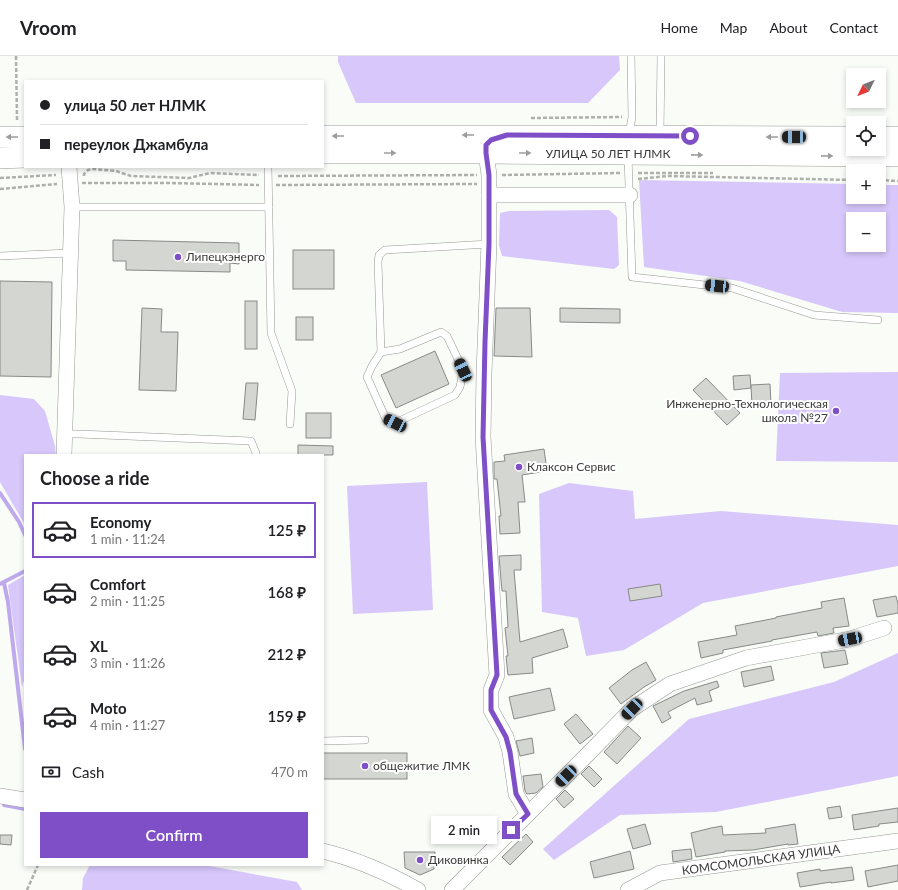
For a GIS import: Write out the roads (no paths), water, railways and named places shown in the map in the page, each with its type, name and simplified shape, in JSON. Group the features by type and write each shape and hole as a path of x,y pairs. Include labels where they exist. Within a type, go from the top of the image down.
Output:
{"main road":[{"path":"0,138 21,130"},
{"name":"УЛИЦА 50 ЛЕТ НЛМК","path":"324,136 507,135 629,168"},
{"name":"УЛИЦА 50 ЛЕТ НЛМК","path":"486,153 486,145 491,140 507,135"},
{"name":"УЛИЦА 50 ЛЕТ НЛМК","path":"629,168 660,136 846,137"},
{"path":"886,137 898,137"},
{"name":"УЛИЦА 50 ЛЕТ НЛМК","path":"324,153 486,153 629,168 898,156"},
{"path":"0,158 24,157"}],"street":[{"path":"486,153 489,185 489,244 484,366 483,437 497,675 491,690 491,710 506,737 510,752 516,794 528,814"},
{"path":"489,185 629,168"},
{"path":"64,454 70,253 75,176"},
{"path":"452,890 632,709 670,684 746,658 850,639 884,628"},
{"path":"0,796 24,800"},
{"name":"КОМСОМОЛЬСКАЯ УЛИЦА","path":"628,890 660,873 898,841"},
{"path":"324,851 365,864 397,878 418,890"}],"lane":[{"path":"631,56 632,117 629,168 632,277 732,288 814,315 878,320"},
{"path":"660,136 661,56"},
{"path":"268,168 271,333 292,392 290,424"},
{"path":"72,207 269,207"},
{"path":"381,352 400,349 441,332 447,336 463,370 460,387 455,395 395,423 386,418 367,378 372,366 381,352 379,255 385,250 489,244"},
{"path":"0,256 70,253"},
{"path":"64,434 251,441 256,454"},
{"path":"324,741 365,740"}],"waterway":[{"path":"0,493 19,522 24,533"},
{"path":"0,584 24,572"},
{"path":"4,583 8,602 24,740"},
{"path":"4,805 24,809"}],"place":[{"name":"Липецкэнерго","path":"178,257"},
{"name":"Инженерно-Технологическая школа №27","path":"836,411"},
{"name":"Клаксон Сервис","path":"519,467"},
{"name":"общежитие ЛМК","path":"365,766"},
{"name":"Диковинка","path":"420,860"}]}
